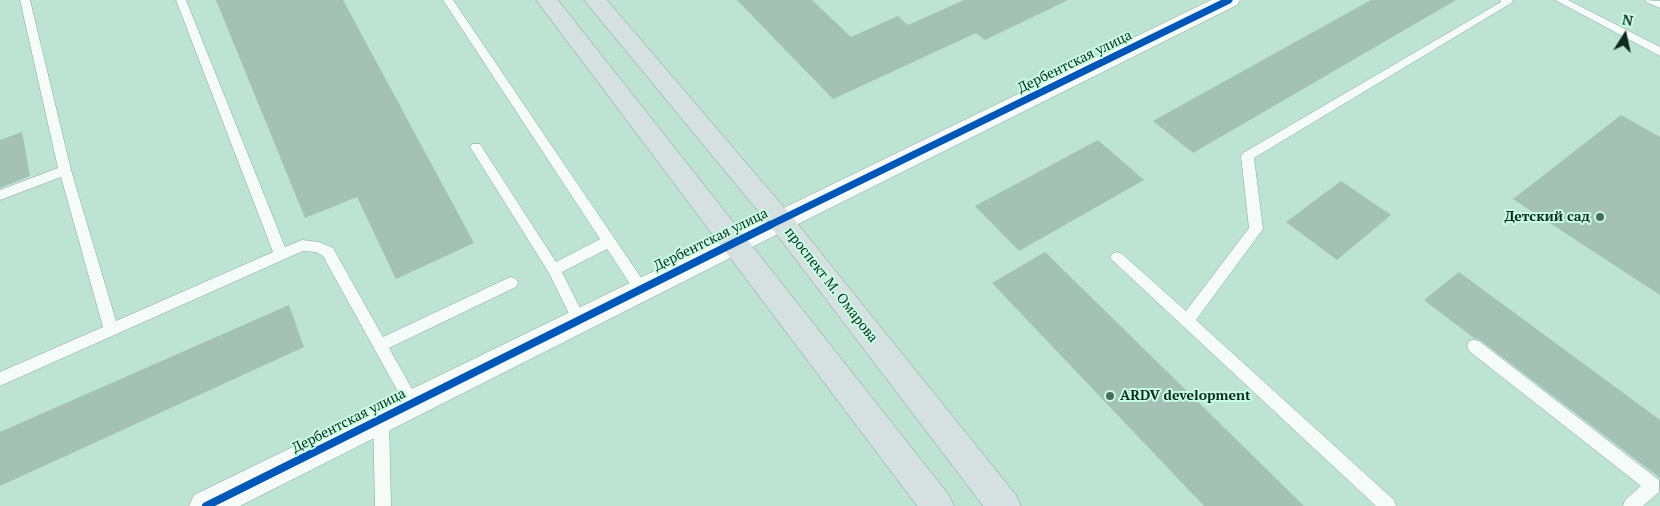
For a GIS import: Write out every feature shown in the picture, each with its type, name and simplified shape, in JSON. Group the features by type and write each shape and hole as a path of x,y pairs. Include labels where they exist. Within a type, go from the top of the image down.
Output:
{"main road":[{"path":"547,0 736,242 937,506"},
{"name":"проспект М. Омарова","path":"595,0 780,220 1004,506"}],"street":[{"name":"Дербентская улица","path":"206,506 780,220 1229,0"}],"lane":[{"path":"25,0 65,170 110,330"},
{"path":"181,0 281,255"},
{"path":"448,0 641,289"},
{"path":"1560,0 1660,52"},
{"path":"1650,0 1660,5"},
{"path":"1187,321 1256,229 1247,156 1508,1"},
{"path":"476,148 554,270 579,320"},
{"path":"0,195 65,170"},
{"path":"554,270 609,241"},
{"path":"0,379 302,245 319,247 328,252 412,403"},
{"path":"1117,258 1388,506"},
{"path":"380,345 511,283"},
{"path":"1474,346 1653,486 1631,506"},
{"path":"381,418 383,506"}],"building":[{"path":"216,0 343,0 474,243 396,279 357,197 305,218"},
{"path":"737,0 812,0 851,37 898,16 908,25 964,0 1068,0 985,40 976,33 833,99"},
{"path":"1371,0 1456,0 1193,153 1153,121"},
{"name":"Детский сад","path":"1621,115 1660,137 1660,295 1513,199"},
{"path":"22,132 30,176 0,188 0,140"},
{"path":"1098,140 1144,180 1019,251 975,206"},
{"path":"1341,181 1391,215 1337,260 1286,222"},
{"path":"1045,252 1304,506 1204,506 992,283"},
{"path":"1459,272 1660,420 1660,478 1480,340 1474,338 1424,300"},
{"path":"289,305 304,347 0,486 0,432"}],"cycle path":[{"path":"206,506 736,242 1229,0"}],"place":[{"name":"Детский сад","path":"1600,217"},
{"name":"ARDV development","path":"1110,396"}]}
